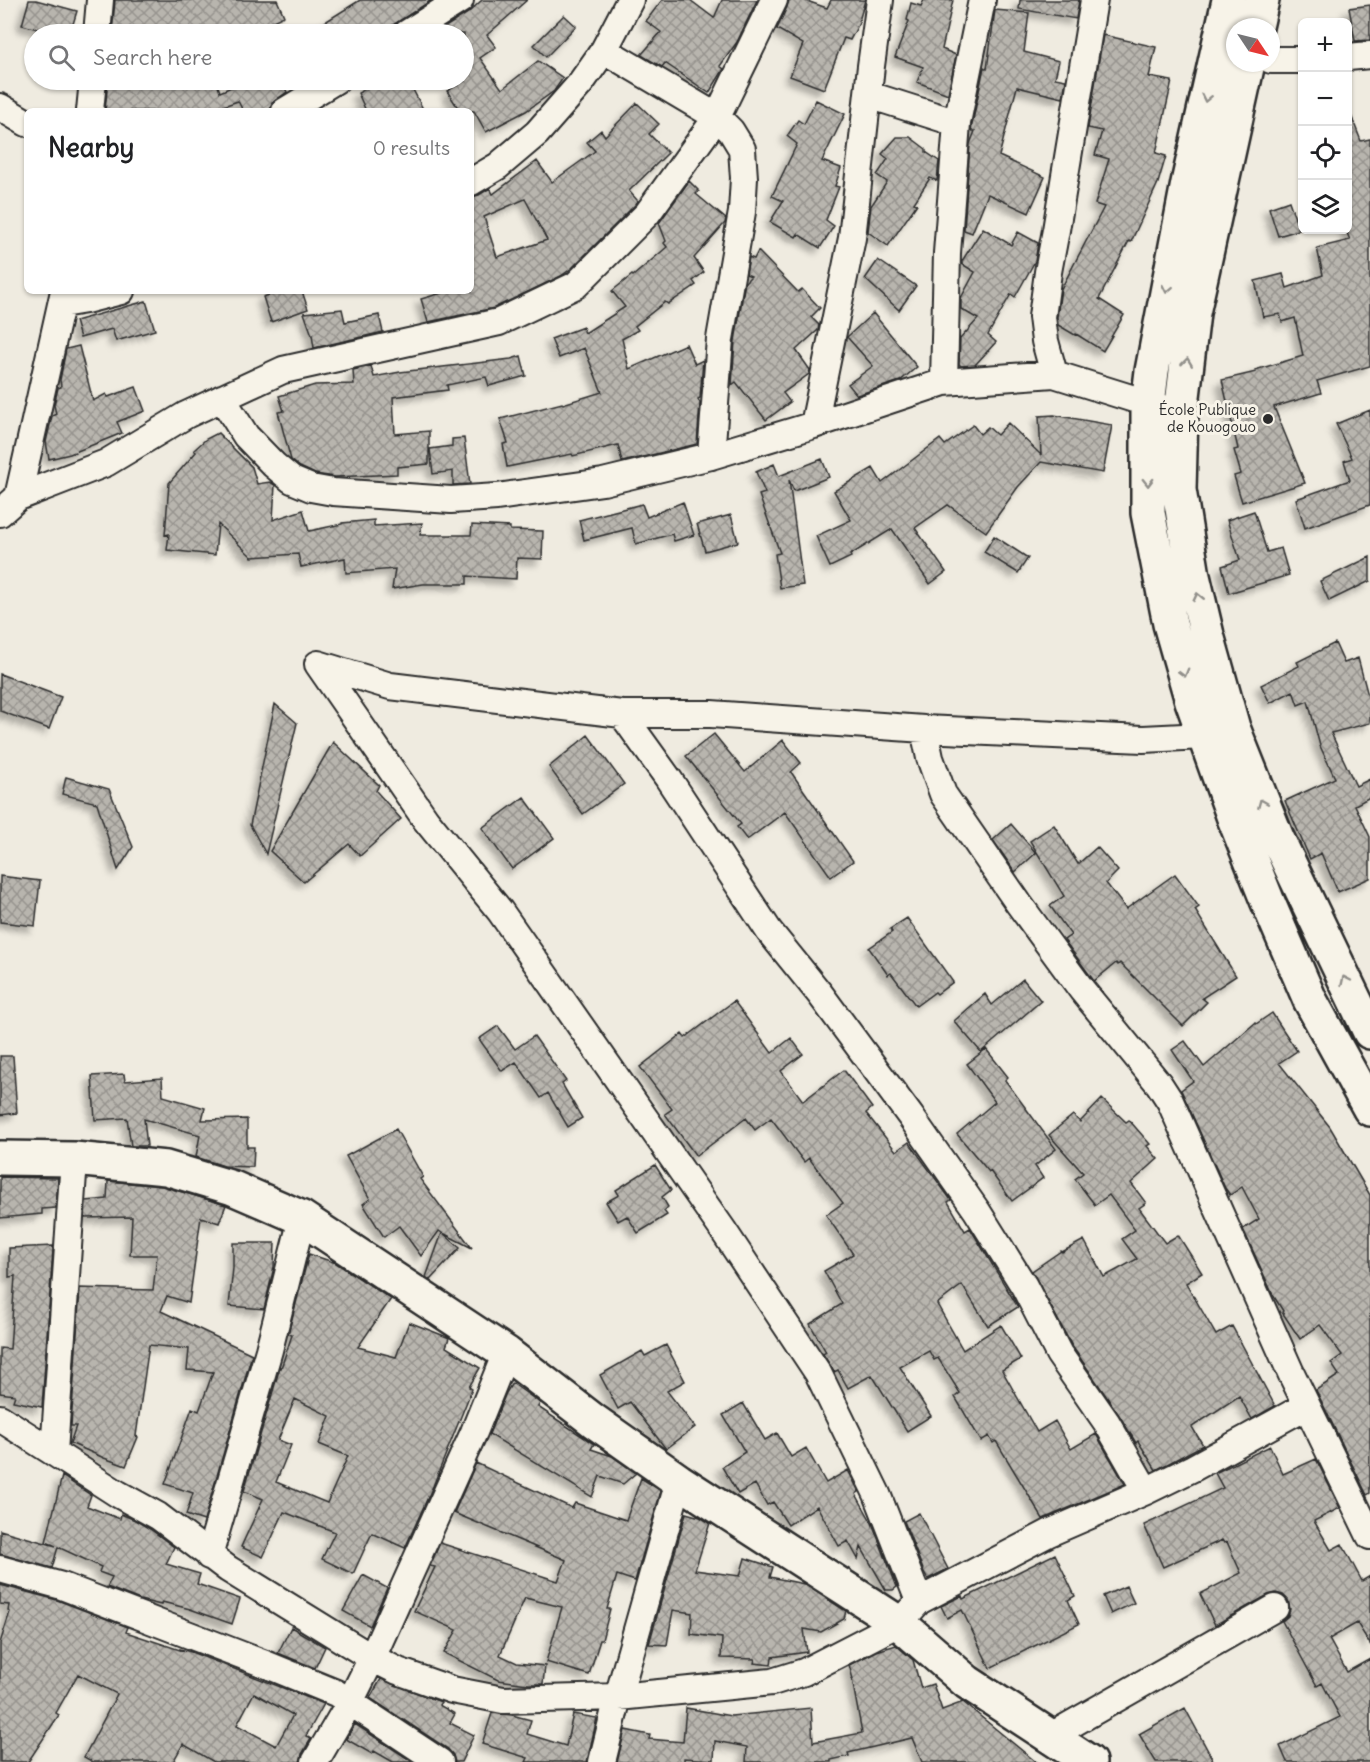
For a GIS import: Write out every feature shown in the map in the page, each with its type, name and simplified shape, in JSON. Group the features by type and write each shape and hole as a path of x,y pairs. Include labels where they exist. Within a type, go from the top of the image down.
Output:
{"main road":[{"path":"1229,0 1225,58 1188,183 1154,360 1148,404 1148,513 1170,624 1192,701 1218,732 1277,838 1370,1032"},
{"path":"1258,18 1262,0"},
{"path":"1246,72 1193,313 1181,413 1179,490 1193,576 1207,636 1218,732 1267,900 1310,1000 1370,1109"},
{"path":"0,1158 74,1159 166,1168 233,1188 302,1218 506,1353 594,1421 679,1481 909,1612 967,1682 1089,1762"}],"street":[{"path":"98,24 100,0"},
{"path":"422,24 460,0"},
{"path":"474,180 498,166 537,133 580,84 604,50 630,0"},
{"path":"9,505 106,463 186,415 283,370 499,322 576,285 647,214 717,117 774,0"},
{"path":"814,425 852,238 880,0"},
{"path":"944,382 947,253 957,123 982,0"},
{"path":"1054,374 1045,341 1042,317 1094,0"},
{"path":"604,50 717,117 731,131 742,149 744,178 742,212 720,339 711,456"},
{"path":"1352,57 1370,55"},
{"path":"1280,60 1298,60"},
{"path":"90,108 92,90"},
{"path":"290,108 320,90"},
{"path":"869,95 957,123"},
{"path":"0,106 24,121"},
{"path":"9,505 63,297 86,300 109,294"},
{"path":"222,398 246,436 292,480 311,488 333,492 451,500 497,497 603,482 711,456 944,382 1054,374 1181,413"},
{"path":"909,1612 877,1494 818,1373 723,1230 500,911 426,820 318,664 390,686 622,714 711,714 924,729 1143,739 1218,732"},
{"path":"622,714 668,778 770,932 911,1117 977,1211 1024,1286 1059,1354 1107,1423 1146,1491"},
{"path":"924,729 930,758 943,794 1082,990 1170,1101 1306,1406 1370,1536"},
{"path":"54,1452 74,1159"},
{"path":"209,1556 269,1350 302,1218"},
{"path":"315,1762 350,1702 372,1658 474,1432 506,1353"},
{"path":"0,1418 118,1494 158,1516 183,1533 209,1556 372,1658 398,1671 452,1689 503,1700 618,1697 772,1682 804,1672 1049,1533 1193,1468 1306,1406"},
{"path":"602,1762 679,1481"},
{"path":"0,1569 62,1586 336,1693 440,1762"},
{"path":"1049,1737 1275,1608"}],"building":[{"path":"29,0 77,11 73,24 22,25"},
{"path":"115,0 277,0 284,16 267,24 113,24"},
{"path":"360,0 432,0 395,24 322,24"},
{"path":"482,0 527,0 487,35 496,47 480,58 502,89 538,61 563,78 554,91 526,111 486,132 474,108 458,108 447,91 474,90 474,24 450,24 468,13"},
{"path":"662,0 690,0 714,18 722,0 757,0 737,42 720,66 724,69 709,93 665,63 662,67 641,55 661,32 646,21"},
{"path":"789,0 804,0 827,8 831,0 865,0 858,25 850,40 844,38 824,89 790,76 803,44 777,29"},
{"path":"924,0 953,0 942,49 956,55 948,94 917,82 923,67 895,57 909,21 907,20 911,3 921,6"},
{"path":"1020,0 1079,0 1076,19 1019,9"},
{"path":"1370,5 1370,40 1355,41 1349,8"},
{"path":"995,10 1029,13 1024,52 1059,61 1055,78 1066,80 1063,98 1017,87 999,156 1045,177 1029,213 988,194 972,233 964,230 970,144 975,131 971,131 984,67 987,69"},
{"path":"564,15 576,26 546,57 534,45"},
{"path":"1103,35 1156,47 1149,77 1172,81 1156,153 1166,156 1158,183 1131,242 1129,241 1099,299 1124,315 1103,351 1058,325 1057,317 1061,289 1104,207 1095,204 1109,159 1095,155 1102,131 1088,128"},
{"path":"107,90 219,90 220,92 224,90 286,90 287,92 272,103 271,108 242,108 238,101 218,108 105,108"},
{"path":"364,90 413,90 422,108 365,108 358,93"},
{"path":"816,100 845,114 822,161 841,168 835,186 839,187 826,220 834,226 820,248 798,234 796,237 770,222 783,201 772,196 797,144 787,136 798,120 804,124"},
{"path":"637,103 659,124 649,134 668,153 629,191 638,201 636,204 572,268 561,276 494,308 428,322 421,299 438,294 474,294 474,196 490,188 493,194 537,161 552,182 595,151 587,142 601,130 605,136","holes":["525,199 547,240 497,257 484,217"]},
{"path":"1352,118 1361,141 1370,139 1370,366 1317,381 1321,393 1274,407 1305,483 1242,502 1234,476 1241,474 1234,450 1238,449 1222,380 1256,372 1255,370 1303,356 1295,318 1282,322 1280,314 1263,317 1255,281 1283,274 1287,288 1323,275 1317,248 1350,240 1347,234 1352,234"},
{"path":"897,137 910,137 939,161 937,181 930,178 914,203 917,204 888,246 868,232 871,206 887,182 877,175 888,159 882,154"},
{"path":"689,181 699,191 696,194 726,219 725,223 694,258 704,272 693,281 696,285 668,304 665,302 635,326 638,330 622,339 629,369 686,344 695,364 703,360 700,398 698,399 700,403 697,444 622,462 618,445 573,456 572,454 507,467 503,444 508,443 500,419 602,392 584,348 559,358 551,339 583,327 585,333 625,307 612,291 667,247 659,223"},
{"path":"1289,201 1298,230 1278,236 1269,208"},
{"path":"983,228 1011,245 1018,232 1038,243 1035,261 1015,297 1011,294 988,335 996,342 975,365 961,366 959,364 960,339 978,319 961,309 961,298 975,272 962,264 962,261"},
{"path":"758,251 798,292 802,289 820,308 811,317 819,325 818,330 796,350 810,370 809,374 783,393 790,402 766,420 736,382 732,385 735,341 745,282 751,276 746,274 749,257 754,259"},
{"path":"878,260 916,286 899,310 865,279"},
{"path":"272,294 303,294 308,309 271,322 263,297"},
{"path":"146,301 155,330 116,341 112,329 80,338 75,321"},
{"path":"342,309 345,322 379,315 383,332 314,348 304,313"},
{"path":"873,313 917,367 900,381 857,395 848,384 873,366 847,337"},
{"path":"79,346 93,401 106,394 108,397 136,387 145,411 117,422 122,433 70,454 49,459 46,442 52,416 56,414 54,405 58,388 61,387 60,380 66,349"},
{"path":"521,356 526,376 489,386 486,377 447,385 448,390 393,397 395,434 429,431 429,464 397,467 397,474 335,477 315,474 291,460 278,412 284,411 279,396 315,385 354,384 353,370 371,366 374,377"},
{"path":"1370,410 1370,505 1305,528 1296,499 1350,480 1344,461 1352,458 1336,424"},
{"path":"1054,415 1112,425 1103,473 1041,462 1018,487 986,532 948,505 915,528 946,572 930,584 892,529 850,555 851,557 830,567 816,536 851,520 834,491 873,468 882,483 940,439 945,445 973,425 980,434 988,427 997,435 1008,423 1041,455 1039,416"},
{"path":"218,433 252,467 257,484 270,482 275,485 273,520 303,510 309,531 342,523 374,520 374,526 422,523 420,535 471,535 472,525 543,531 542,559 517,558 516,579 467,576 467,584 423,584 392,589 395,569 346,573 345,558 301,567 298,554 252,557 218,524 215,555 167,550 169,534 165,535 169,483 196,452 194,450 206,439"},
{"path":"464,438 470,484 453,485 453,471 433,474 430,449 452,446 452,439"},
{"path":"822,459 829,477 794,491 789,480 803,585 780,588 775,554 780,553 759,495 765,493 756,472 774,464 779,476"},
{"path":"683,502 694,535 674,541 672,534 636,544 632,528 584,540 579,520 642,504 647,517"},
{"path":"1254,511 1267,552 1281,548 1289,575 1229,593 1222,566 1240,560 1227,520"},
{"path":"731,515 738,542 705,551 697,524"},
{"path":"994,536 1028,558 1018,573 984,552"},
{"path":"1370,557 1370,581 1329,601 1320,581"},
{"path":"1335,643 1344,663 1358,658 1370,703 1370,723 1331,733 1356,786 1370,779 1370,797 1355,805 1370,837 1370,878 1338,892 1321,853 1310,859 1285,801 1335,778 1320,746 1308,701 1298,705 1293,691 1270,703 1261,685 1299,666 1297,662"},
{"path":"0,674 61,697 49,729 0,711"},
{"path":"275,704 297,723 266,854 250,825"},
{"path":"714,734 745,772 783,740 801,763 791,772 853,861 831,877 785,812 747,840 737,827 741,824 686,756"},
{"path":"588,735 624,784 583,814 549,767"},
{"path":"333,742 379,785 376,791 401,819 360,856 349,844 304,882 270,851"},
{"path":"66,777 109,789 133,847 118,870 97,803 62,794"},
{"path":"524,797 554,838 512,869 482,828"},
{"path":"1011,824 1036,853 1015,872 993,840"},
{"path":"1054,825 1078,864 1097,847 1118,871 1106,883 1126,909 1175,874 1199,907 1195,910 1236,976 1202,998 1207,1002 1183,1026 1120,963 1118,965 1116,963 1094,981 1064,940 1071,935 1050,906 1064,896 1030,841"},
{"path":"0,876 40,881 35,926 0,922"},
{"path":"907,918 953,982 916,1006 891,973 888,975 869,948 892,932 890,929"},
{"path":"1023,979 1041,1001 981,1052 954,1021 985,994 992,1005"},
{"path":"734,1001 772,1053 791,1038 803,1054 781,1071 803,1101 844,1070 872,1108 866,1113 896,1151 909,1142 951,1200 948,1202 965,1231 970,1228 1018,1307 988,1326 962,1285 937,1304 963,1350 1001,1325 1021,1359 1002,1370 1037,1432 1055,1421 1071,1449 1096,1434 1125,1484 1043,1519 996,1441 993,1443 989,1436 981,1441 955,1397 960,1393 938,1358 934,1360 929,1351 900,1367 931,1416 907,1431 872,1375 848,1388 838,1370 834,1372 810,1324 842,1304 824,1271 853,1254 826,1215 843,1203 809,1158 804,1162 771,1118 755,1130 746,1118 696,1156 665,1114 672,1109 640,1067 682,1034 685,1038"},
{"path":"1272,1013 1297,1051 1279,1063 1330,1127 1370,1195 1370,1493 1367,1495 1316,1390 1339,1375 1331,1363 1342,1355 1320,1325 1300,1339 1282,1312 1243,1229 1259,1219 1242,1187 1230,1195 1225,1188 1181,1090 1193,1081 1172,1050 1185,1041 1204,1067 1255,1023"},
{"path":"498,1026 515,1049 534,1036 566,1081 562,1084 582,1118 568,1127 548,1093 541,1098 516,1062 502,1071 479,1039"},
{"path":"986,1049 1008,1077 1005,1080 1056,1149 1035,1166 1043,1178 1012,1201 990,1171 957,1134 995,1102 967,1064"},
{"path":"0,1056 13,1056 17,1113 0,1115"},
{"path":"124,1074 125,1081 162,1078 163,1096 205,1108 202,1120 247,1119 247,1147 254,1147 253,1167 224,1166 196,1157 200,1135 144,1119 147,1146 131,1146 127,1118 95,1120 92,1076"},
{"path":"1102,1099 1126,1122 1129,1120 1150,1144 1147,1146 1158,1159 1131,1183 1146,1203 1139,1208 1165,1243 1178,1235 1202,1273 1186,1283 1216,1335 1232,1326 1275,1406 1252,1419 1239,1396 1192,1427 1203,1445 1156,1470 1072,1346 1032,1271 1061,1251 1084,1240 1104,1277 1137,1259 1122,1239 1135,1230 1109,1195 1095,1205 1075,1179 1083,1173 1049,1135 1073,1115 1080,1122"},
{"path":"396,1129 423,1177 420,1179 472,1248 443,1233 460,1248 430,1280 426,1277 442,1233 439,1231 421,1256 399,1226 384,1237 363,1204 370,1199 346,1156"},
{"path":"655,1165 671,1190 662,1197 668,1207 664,1211 667,1215 638,1233 627,1216 618,1221 606,1202 619,1195 616,1190"},
{"path":"0,1177 58,1178 56,1208 42,1209 42,1214 0,1218"},
{"path":"108,1181 162,1186 226,1205 219,1223 201,1217 189,1303 167,1296 161,1311 252,1354 204,1521 186,1515 193,1493 165,1484 192,1408 199,1411 213,1372 187,1370 189,1349 149,1345 136,1436 138,1437 126,1466 70,1443 76,1426 71,1426 80,1288 153,1290 157,1255 130,1255 132,1217 85,1218 86,1201 107,1199"},
{"path":"233,1243 275,1243 274,1267 264,1309 229,1306"},
{"path":"53,1246 42,1407 13,1401 15,1395 0,1393 0,1348 10,1349 15,1276 9,1277 9,1248"},
{"path":"309,1254 333,1261 391,1299 358,1347 396,1357 409,1322 449,1338 446,1347 480,1368 469,1387 472,1389 405,1548 372,1533 353,1574 322,1559 335,1532 284,1512 263,1557 241,1547 263,1499 244,1491 280,1367 292,1335 288,1334","holes":["295,1399 330,1416 319,1444 348,1456 327,1503 276,1482 291,1445 278,1440"]},
{"path":"666,1345 685,1381 667,1391 695,1427 666,1449 630,1402 618,1409 600,1375 642,1351 645,1356"},
{"path":"512,1383 540,1403 538,1407 594,1444 591,1449 612,1456 636,1473 623,1484 600,1476 592,1497 489,1434"},
{"path":"743,1403 765,1440 777,1433 791,1457 806,1448 826,1483 848,1470 859,1492 856,1494 872,1523 897,1587 893,1590 886,1590 861,1547 858,1559 848,1541 839,1546 817,1506 788,1525 773,1502 767,1505 755,1484 738,1494 722,1467 745,1452 723,1415"},
{"path":"1270,1446 1283,1474 1316,1459 1340,1508 1314,1521 1331,1550 1342,1544 1362,1581 1370,1576 1370,1644 1357,1623 1329,1639 1347,1672 1370,1659 1370,1762 1287,1762 1280,1746 1340,1717 1322,1683 1317,1686 1282,1621 1288,1616 1290,1609 1288,1600 1276,1593 1268,1595 1215,1625 1200,1594 1241,1573 1227,1542 1224,1543 1222,1540 1163,1567 1144,1525 1223,1488 1215,1473"},
{"path":"476,1463 572,1508 575,1503 626,1520 641,1478 661,1491 635,1581 617,1575 607,1609 610,1609 602,1640 600,1640 589,1675 546,1662 562,1607 525,1598 500,1655 517,1663 545,1666 543,1684 498,1680 444,1653 457,1630 414,1611 435,1567 430,1566 440,1543 558,1581 566,1560 454,1513"},
{"path":"62,1476 91,1495 87,1506 120,1519 121,1514 135,1520 174,1547 166,1564 200,1574 197,1584 240,1599 232,1624 190,1609 162,1602 161,1605 140,1600 107,1587 112,1577 99,1572 101,1567 58,1547 52,1568 0,1554 0,1530 56,1546 46,1542"},
{"path":"686,1513 710,1523 695,1570 740,1576 745,1558 773,1567 770,1577 804,1584 846,1611 844,1619 821,1632 804,1629 807,1652 772,1657 771,1665 754,1663 755,1659 721,1658 722,1638 691,1634 692,1613 673,1610 667,1645 649,1644"},
{"path":"919,1513 948,1569 928,1579 904,1521"},
{"path":"1055,1554 1075,1596 1068,1600 1079,1624 990,1668 962,1610 947,1618 941,1606 962,1596 963,1599"},
{"path":"363,1575 387,1588 370,1626 343,1611"},
{"path":"0,1585 57,1600 128,1627 126,1632 191,1652 324,1704 306,1736 311,1739 300,1762 214,1762 183,1744 173,1762 93,1762 84,1757 117,1694 78,1674 56,1713 59,1715 28,1762 0,1762 0,1643 10,1612 8,1611 9,1605 0,1604","holes":["254,1693 293,1715 276,1746 237,1725"]},
{"path":"1126,1586 1134,1603 1111,1614 1103,1596"},
{"path":"291,1627 325,1647 315,1668 278,1653"},
{"path":"896,1645 913,1660 921,1688 933,1684 942,1710 963,1702 1036,1762 922,1762 912,1738 848,1753 849,1756 831,1760 831,1762 746,1762 747,1747 715,1741 714,1760 684,1758 684,1762 617,1762 625,1730 650,1735 649,1739 683,1742 686,1708 731,1716 811,1708 813,1742 862,1733 849,1665 877,1651"},
{"path":"381,1679 441,1702 439,1705 455,1714 450,1723 474,1735 461,1762 455,1762 448,1749 370,1698"},
{"path":"1185,1708 1214,1762 1156,1762 1139,1734"},
{"path":"492,1713 531,1720 527,1734 566,1746 573,1714 597,1718 587,1762 526,1762 528,1758 482,1744"},
{"path":"355,1724 413,1762 393,1762 374,1751 372,1754 346,1739"}],"place":[{"name":"École Publique de Kouogouo","path":"1268,419"}]}
